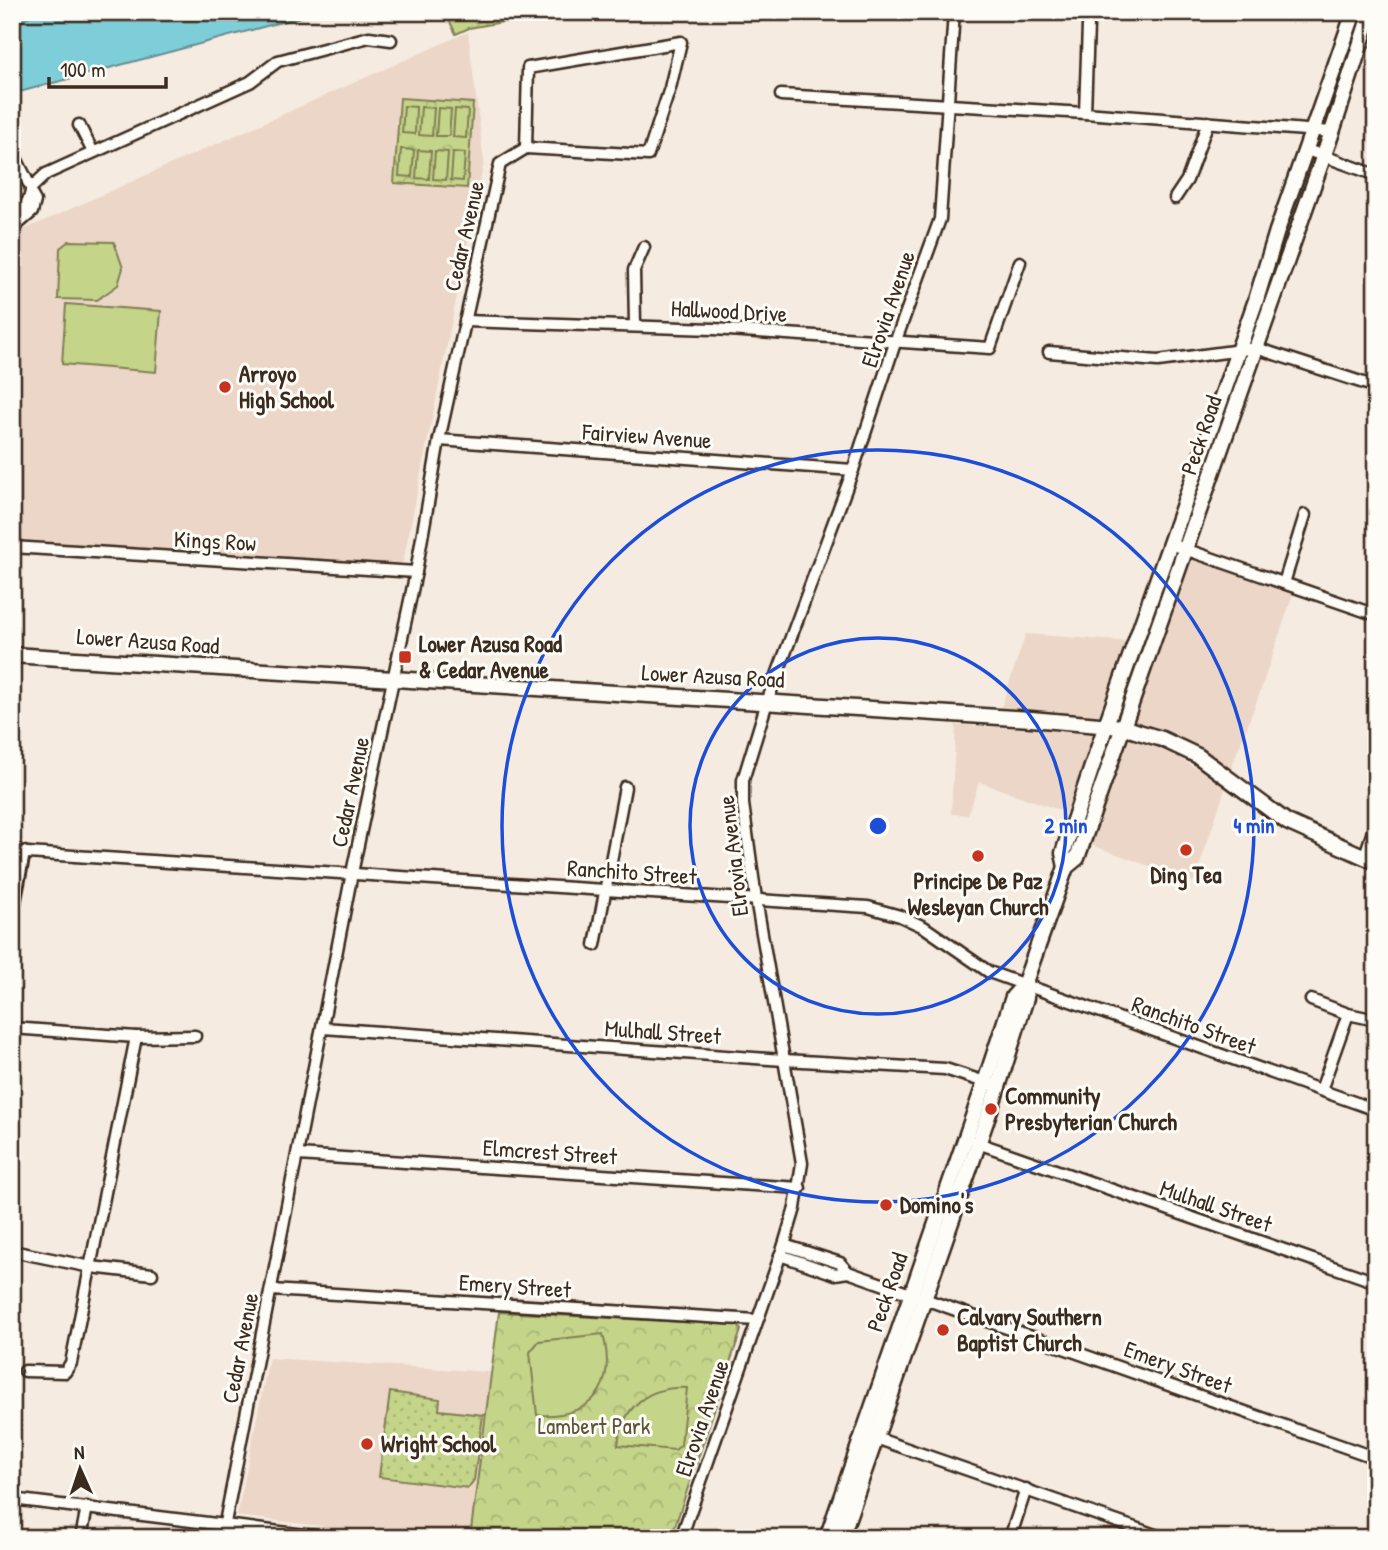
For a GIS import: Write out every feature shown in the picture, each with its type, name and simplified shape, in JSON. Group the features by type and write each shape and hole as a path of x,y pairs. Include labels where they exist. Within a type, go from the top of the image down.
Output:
{"main road":[{"name":"Peck Road","path":"1066,867 1063,853 1106,725 1354,12"},
{"name":"Peck Road","path":"827,1538 869,1436 971,1140 1026,998 1024,985 1066,867 1077,858 1332,132 1371,12"},
{"name":"Lower Azusa Road","path":"12,655 1024,718 1122,727 1162,738 1198,756 1287,822 1370,860"},
{"name":"Peck Road","path":"841,1538 869,1436"}],"street":[{"name":"Elrovia Avenue","path":"681,1538 782,1250 800,1188 802,1163 799,1141 756,899 743,804 743,780 767,702 853,470 940,219 954,12"},
{"path":"1085,113 1088,25"},
{"path":"12,220 21,212 31,191 46,174 250,82 278,61 369,37 391,40"},
{"path":"681,41 670,88 648,155 526,148 528,68 681,41"},
{"path":"781,95 1085,113 1332,132"},
{"path":"1175,198 1187,180 1208,122"},
{"path":"79,125 93,152"},
{"name":"Cedar Avenue","path":"222,1538 352,873 394,680 439,440 465,321 500,164 526,148"},
{"path":"12,150 35,201 32,212 12,229"},
{"path":"1307,150 1376,175"},
{"path":"635,326 634,270 644,247"},
{"name":"Hallwood Drive","path":"465,321 635,326 896,340 990,348 1020,262"},
{"path":"1049,352 1158,361 1256,348 1376,387"},
{"name":"Fairview Avenue","path":"439,440 853,470"},
{"path":"1284,583 1305,515"},
{"path":"1170,544 1376,615"},
{"name":"Kings Row","path":"12,547 416,572"},
{"path":"595,944 625,787"},
{"path":"1370,860 1376,822"},
{"path":"12,910 18,852"},
{"name":"Ranchito Street","path":"18,852 868,907 900,916 924,928 989,972 1376,1110"},
{"path":"1311,1000 1348,1014 1376,1020"},
{"path":"1321,1090 1348,1014"},
{"path":"12,1028 136,1037 195,1036"},
{"name":"Mulhall Street","path":"323,1028 946,1069 992,1084"},
{"path":"24,1371 65,1372 72,1363 136,1037"},
{"name":"Mulhall Street","path":"971,1140 1376,1282"},
{"name":"Elmcrest Street","path":"298,1155 800,1188"},
{"name":"Emery Street","path":"782,1250 835,1274 848,1272 1376,1458"},
{"path":"12,1251 91,1267 152,1274"},
{"name":"Emery Street","path":"271,1290 757,1320"},
{"path":"869,1436 1164,1538"},
{"path":"1010,1538 1026,1489"},
{"path":"12,1499 330,1538"},
{"path":"81,1538 87,1507"}],"shaded area":[{"name":"Arroyo High School","path":"468,32 484,162 403,562 399,564 12,540 12,235"},
{"path":"1187,553 1294,591 1229,773 1183,743 1130,721"},
{"path":"1026,634 1132,642 1106,717 1001,707"},
{"path":"956,725 1101,733 1074,815 979,782 968,815 951,814"},
{"path":"1125,734 1163,749 1198,769 1225,789 1194,882 1086,843"},
{"name":"Wright School","path":"269,1358 491,1372 470,1538 419,1538 237,1516"}],"green space":[{"path":"445,12 559,12 469,28 456,34"},
{"path":"400,98 473,103 467,188 394,183"},
{"path":"404,106 416,107 415,134 402,133"},
{"path":"421,107 434,108 432,136 419,135"},
{"path":"438,108 451,109 449,136 436,136"},
{"path":"455,109 468,110 466,138 453,137"},
{"path":"401,149 414,150 412,177 399,176"},
{"path":"418,150 431,151 429,179 416,178"},
{"path":"435,151 448,152 446,180 433,179"},
{"path":"453,152 465,153 463,181 451,180"},
{"path":"69,241 114,242 123,268 118,285 97,300 58,299 60,248"},
{"path":"66,304 161,311 156,372 62,364"},
{"name":"Lambert Park","path":"499,1312 738,1325 741,1330 671,1538 470,1538"},
{"path":"603,1334 606,1370 603,1384 596,1396 586,1405 572,1411 556,1415 537,1415 530,1352 539,1341"},
{"path":"687,1388 681,1445 675,1450 618,1445 625,1419 640,1401 661,1391"},
{"path":"390,1392 440,1399 439,1410 483,1415 474,1480 468,1488 379,1477"}],"water":[{"path":"35,12 319,12 12,94 12,27"}],"place":[{"name":"Arroyo High School","path":"225,387"},
{"name":"Lower Azusa Road & Cedar Avenue","path":"405,657"},
{"name":"Ding Tea","path":"1186,850"},
{"name":"Principe De Paz Wesleyan Church","path":"978,856"},
{"name":"Community Presbyterian Church","path":"991,1109"},
{"name":"Domino's","path":"886,1205"},
{"name":"Calvary Southern Baptist Church","path":"943,1330"},
{"name":"Wright School","path":"367,1444"}]}
